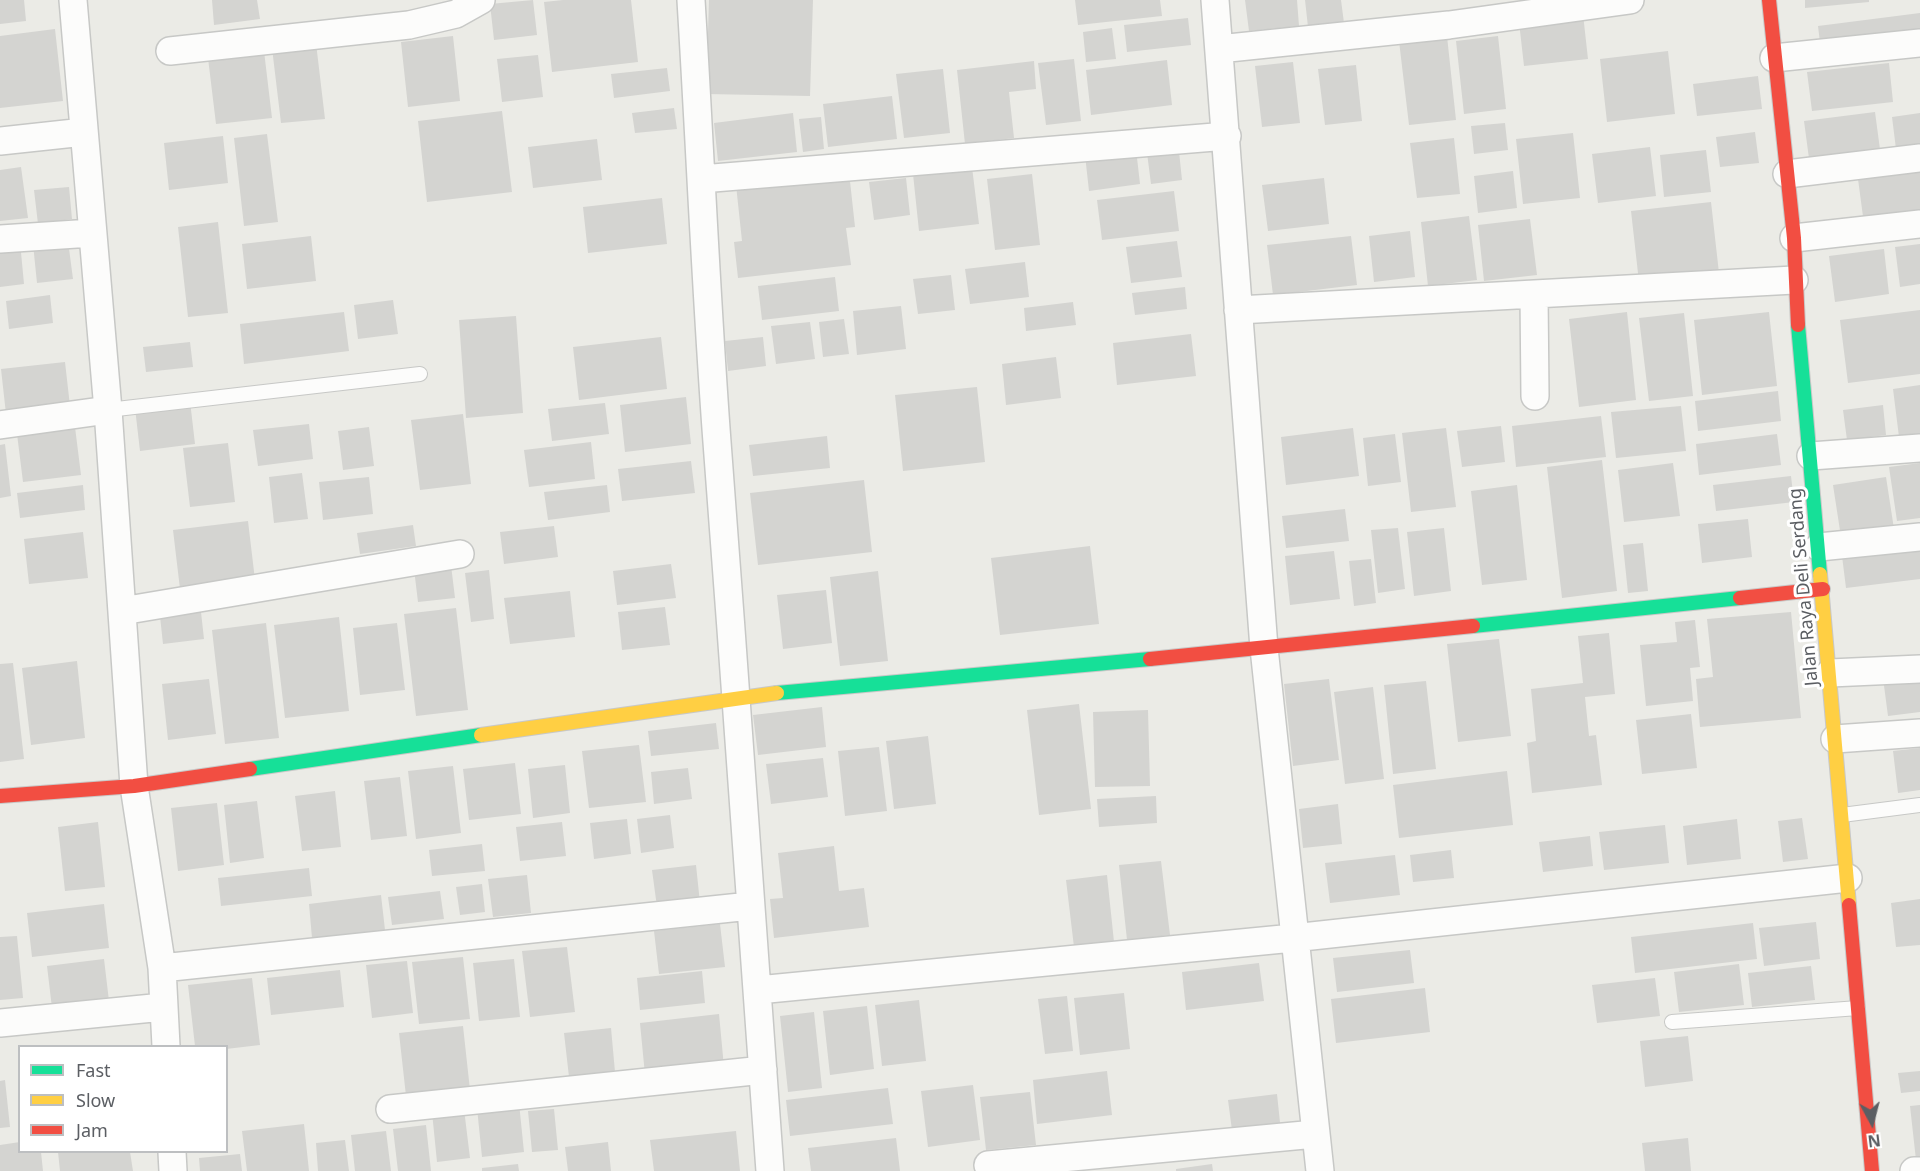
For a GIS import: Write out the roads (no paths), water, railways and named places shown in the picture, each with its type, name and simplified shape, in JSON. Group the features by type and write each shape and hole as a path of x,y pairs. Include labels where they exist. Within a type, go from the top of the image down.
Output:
{"street":[{"path":"74,0 108,410 134,786 162,968 166,1045"},
{"path":"170,51 409,25 456,14 481,0"},
{"path":"690,0 717,439 738,697 750,906 770,1171"},
{"path":"1215,0 1264,648 1293,938 1320,1171"},
{"path":"1219,49 1449,25 1630,0"},
{"name":"Jalan Raya Deli Serdang","path":"1768,0 1794,238 1794,280 1823,590 1872,1171"},
{"path":"1774,58 1920,43"},
{"path":"0,141 84,132"},
{"path":"701,179 1227,135"},
{"path":"1787,174 1920,158"},
{"path":"1794,238 1920,224"},
{"path":"0,239 92,233"},
{"path":"1238,310 1794,280"},
{"path":"1534,294 1535,396"},
{"path":"0,425 108,410"},
{"path":"1810,456 1920,448"},
{"path":"1819,547 1920,537"},
{"path":"122,611 460,554"},
{"path":"0,796 134,786 738,697 1264,648 1823,590"},
{"path":"1830,673 1920,669"},
{"path":"1835,739 1920,733"},
{"path":"758,990 1293,938 1848,878"},
{"path":"162,968 750,906"},
{"path":"0,1023 163,1007"},
{"path":"390,1109 763,1070"},
{"path":"988,1165 1316,1134"},
{"path":"172,1153 173,1171"},
{"path":"1914,1171 1920,1171"}],"lane":[{"path":"108,410 420,374"},
{"path":"1842,815 1920,805"},
{"path":"1672,1022 1858,1008"}]}
